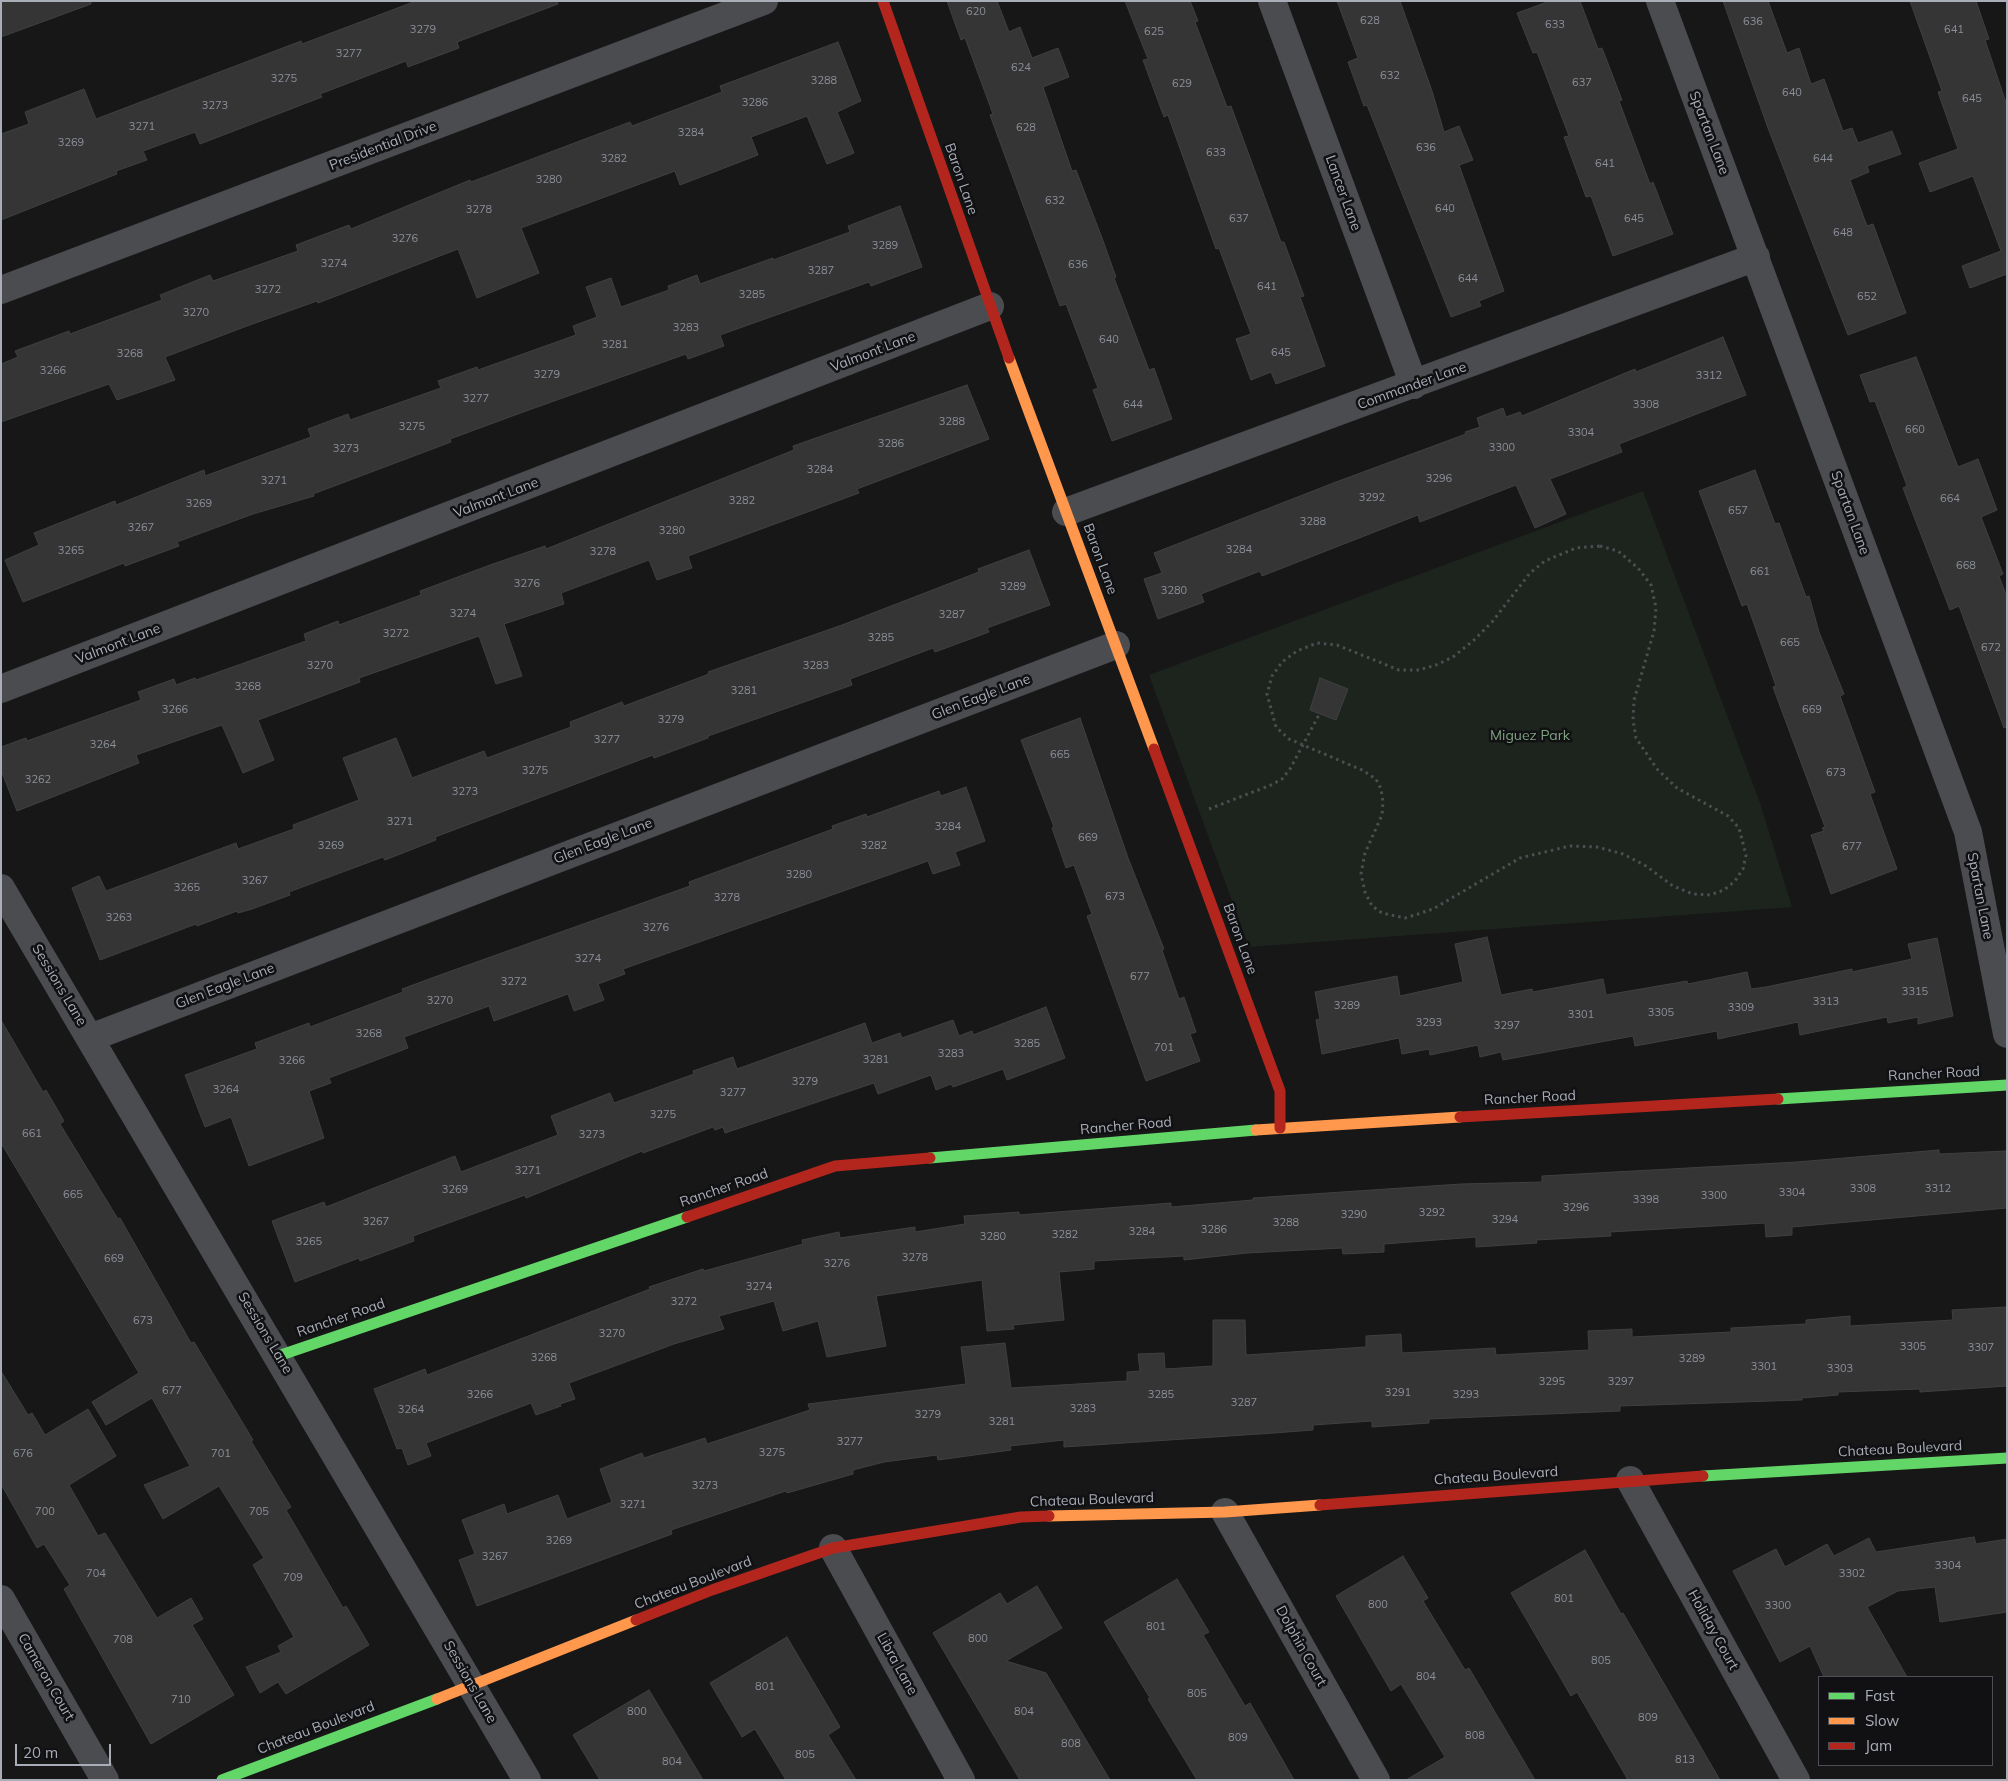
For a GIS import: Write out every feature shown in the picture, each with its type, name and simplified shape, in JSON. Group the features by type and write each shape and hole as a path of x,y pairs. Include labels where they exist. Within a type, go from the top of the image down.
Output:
{"street":[{"name":"Presidential Drive","path":"1,290 764,1"},
{"name":"Baron Lane","path":"883,1 990,306 1280,1091 1280,1128"},
{"name":"Lancer Lane","path":"1272,1 1414,385"},
{"name":"Spartan Lane","path":"1660,1 1968,832 2007,1034"},
{"name":"Commander Lane","path":"1066,512 1414,385 1756,257"},
{"name":"Valmont Lane","path":"1,689 990,306"},
{"name":"Glen Eagle Lane","path":"90,1038 1116,645"},
{"name":"Sessions Lane","path":"1,888 473,1685 527,1780"},
{"name":"Rancher Road","path":"278,1356 835,1166 1280,1128 2007,1085"},
{"name":"Chateau Boulevard","path":"222,1780 473,1685 712,1590 833,1548 1021,1517 1225,1512 1630,1480 2007,1458"},
{"name":"Holiday Court","path":"1630,1480 1796,1780"},
{"name":"Dolphin Court","path":"1225,1512 1376,1780"},
{"name":"Libra Lane","path":"833,1548 961,1780"},
{"name":"Cameron Court","path":"1,1599 105,1780"}],"path":[{"path":"1600,546 1618,551 1638,568 1651,584 1656,608 1654,631 1634,700 1633,720 1636,738 1657,769 1677,788 1728,816 1739,828 1746,855 1743,869 1735,881 1724,890 1710,894 1693,894 1673,886 1646,866 1623,854 1597,847 1570,846 1520,858 1433,909 1405,918 1394,917 1382,913 1372,906 1365,892 1361,874 1364,853 1382,814 1383,802 1376,779 1341,760 1302,746 1289,740 1276,727 1267,694 1272,676 1282,662 1297,651 1317,643 1337,645 1399,670 1419,670 1436,665 1454,657 1474,640 1492,622 1530,573 1545,561 1576,548 1600,546"},
{"path":"1180,820 1276,782 1290,769 1320,713"}],"green space":[{"name":"Miguez Park","path":"1643,491 1760,803 1792,907 1249,947 1149,675"}],"building":[{"path":"1,1 91,1 91,4 1,37"},
{"path":"416,1 557,1 558,4 457,42 459,48 408,67 406,61 320,94 322,97 200,144 195,132 143,151 147,160 116,171 117,174 1,220 1,134 29,124 25,112 84,89 96,119 301,41 302,44"},
{"path":"947,1 997,1 1009,32 1020,27 1032,58 1058,48 1069,77 1043,87 1072,171 1076,170 1149,370 1154,368 1172,419 1112,441 1093,390 1098,388 1066,304 1060,306 990,115 993,114 965,38 961,40"},
{"path":"1125,1 1190,1 1198,21 1195,22 1227,107 1231,106 1281,242 1284,242 1304,296 1300,297 1325,366 1276,384 1271,372 1251,380 1236,339 1251,334 1219,248 1216,249 1168,115 1164,117 1143,60 1148,59"},
{"path":"1337,1 1400,1 1432,91 1444,132 1459,126 1473,160 1459,165 1504,291 1479,301 1481,306 1451,317 1367,105 1364,106 1348,62 1358,58"},
{"path":"1550,1 1580,1 1598,49 1602,48 1622,100 1619,101 1650,184 1653,182 1673,234 1613,256 1591,196 1586,197 1564,137 1569,136 1537,52 1533,53 1517,13"},
{"path":"1723,1 1768,1 1787,53 1799,48 1811,84 1824,79 1843,131 1852,128 1858,143 1892,131 1901,154 1867,166 1869,172 1850,180 1867,226 1873,224 1906,313 1848,335 1768,128"},
{"path":"1910,1 1976,1 1989,39 1985,40 2007,106 2007,274 1970,288 1962,266 2001,251 1973,176 1930,192 1919,163 1958,149 1938,92 1942,91"},
{"path":"838,42 861,101 837,112 854,153 827,164 807,116 751,137 758,155 680,185 675,171 521,228 539,273 477,298 458,249 318,303 317,301 165,357 175,380 117,400 109,384 1,422 1,364 18,357 15,351 69,331 70,334 162,300 160,295 210,275 213,281 298,251 296,245 349,225 351,229 470,180 471,182 630,122 632,126 722,92 720,86"},
{"path":"900,206 922,267 871,286 869,282 720,335 724,346 688,359 686,354 526,411 450,439 451,442 313,494 314,496 253,514 177,542 179,546 125,566 124,563 23,602 5,560 39,545 34,533 115,501 116,505 204,470 205,476 311,437 308,429 348,414 350,420 441,388 438,381 477,367 478,370 576,335 573,326 597,317 586,287 611,278 621,307 669,290 668,286 697,275 700,284 773,258 773,260 850,232 848,226"},
{"path":"1723,337 1746,395 1619,444 1622,452 1550,479 1566,514 1535,528 1516,485 1420,522 1418,515 1262,576 1260,571 1201,594 1204,602 1158,619 1144,579 1162,573 1154,553 1466,434 1465,432 1480,427 1477,418 1503,408 1506,417 1520,412 1522,416 1635,369 1636,372"},
{"path":"1916,357 1958,467 1978,459 1997,510 1981,517 2003,574 1999,576 2007,597 2007,727 2004,728 1959,606 1950,610 1903,488 1907,486 1875,401 1870,402 1860,375"},
{"path":"967,385 989,439 857,489 859,493 688,556 692,568 657,580 649,560 561,593 564,604 504,624 522,676 496,684 479,636 359,678 360,682 258,720 274,760 243,773 222,725 136,755 139,763 17,811 1,770 1,747 26,738 27,741 141,700 138,692 174,679 176,685 195,678 196,680 306,641 304,634 338,621 339,625 421,595 420,591 490,565 545,546 546,549 794,450 793,446"},
{"path":"1755,470 1775,524 1779,523 1806,597 1809,596 1819,632 1844,694 1840,696 1875,792 1870,794 1897,869 1831,894 1811,835 1824,831 1822,828 1825,827 1773,687 1776,686 1747,604 1742,606 1699,491"},
{"path":"1029,550 1050,605 987,628 989,632 935,652 933,648 850,679 852,685 708,736 708,738 654,758 653,755 435,837 436,840 385,860 383,857 289,892 290,895 252,909 238,913 237,911 197,926 196,924 100,960 72,888 99,876 106,891 236,843 238,849 294,829 293,825 359,800 343,758 396,738 412,778 484,751 487,758 571,727 570,722 622,702 624,706 709,674 708,672 842,625 979,572 978,569"},
{"path":"1320,678 1348,689 1336,720 1310,710"},
{"path":"1080,718 1128,858 1164,949 1162,950 1179,999 1184,997 1196,1032 1190,1034 1200,1061 1146,1081 1087,916 1092,914 1074,865 1066,868 1052,828 1054,827 1021,740"},
{"path":"966,787 985,841 955,852 960,865 933,874 928,861 623,969 625,974 598,984 604,1000 574,1011 568,994 494,1021 489,1006 404,1037 408,1048 329,1078 331,1083 309,1091 324,1138 249,1166 231,1117 205,1127 185,1075 257,1049 255,1043 309,1023 310,1027 403,992 402,989 690,886 689,882 833,829 832,826 866,814 867,817 939,791 941,796"},
{"path":"1487,937 1501,995 1532,989 1533,992 1603,979 1606,995 1687,981 1688,984 1747,972 1751,989 1852,969 1852,972 1912,959 1908,944 1937,938 1953,1016 1918,1024 1918,1017 1888,1023 1887,1017 1800,1035 1798,1022 1718,1039 1717,1031 1635,1046 1633,1036 1503,1060 1501,1052 1480,1057 1478,1045 1430,1055 1429,1049 1402,1054 1399,1038 1322,1054 1316,1020 1320,1019 1315,992 1397,976 1400,996 1463,982 1455,944"},
{"path":"1046,1007 1065,1058 1007,1080 1003,1069 953,1087 951,1084 936,1090 931,1075 878,1094 874,1083 725,1133 723,1127 715,1130 713,1127 643,1153 642,1151 526,1198 525,1195 413,1236 414,1241 360,1261 359,1258 295,1282 272,1221 324,1202 326,1207 455,1156 461,1172 558,1135 551,1116 610,1093 614,1103 694,1074 693,1071 733,1057 737,1069 865,1023 872,1043 900,1033 902,1038 953,1020 959,1036 972,1031 973,1035"},
{"path":"1,1020 43,1092 46,1090 64,1121 60,1124 118,1219 120,1218 191,1343 194,1342 253,1440 251,1441 291,1507 286,1510 343,1608 346,1606 369,1645 286,1694 278,1682 260,1693 246,1667 281,1652 278,1646 294,1637 253,1565 264,1558 219,1486 163,1519 144,1485 190,1466 152,1398 106,1425 92,1402 139,1373 1,1143"},
{"path":"1939,1150 1939,1154 2007,1151 2007,1208 1792,1227 1792,1235 1766,1237 1765,1223 1610,1232 1611,1236 1536,1240 1537,1243 1476,1247 1476,1237 1384,1244 1384,1252 1343,1254 1342,1248 1247,1253 1184,1260 1184,1256 1094,1261 1094,1269 1059,1272 1064,1320 1013,1325 1014,1329 987,1331 982,1280 876,1296 886,1346 827,1357 818,1321 783,1331 774,1301 719,1316 724,1329 674,1344 569,1383 575,1399 560,1404 561,1406 536,1415 531,1403 426,1443 431,1456 408,1465 402,1448 397,1449 374,1389 425,1369 427,1375 650,1289 649,1287 703,1269 704,1271 803,1244 802,1240 839,1232 840,1238 915,1227 915,1232 965,1224 964,1216 1019,1212 1019,1215 1171,1203 1171,1207 1253,1200 1253,1198 1461,1184 1542,1182 1542,1176 1797,1162"},
{"path":"2007,1307 2007,1386 1920,1392 1920,1389 1838,1392 1838,1395 1802,1398 1802,1400 1620,1406 1620,1411 1429,1419 1429,1423 1372,1427 1372,1421 1313,1425 1313,1430 1064,1447 1064,1440 1010,1446 1011,1450 938,1460 937,1455 884,1462 853,1470 853,1474 787,1493 786,1491 671,1530 672,1534 477,1606 459,1560 475,1554 462,1520 504,1504 507,1514 558,1495 567,1519 612,1502 600,1469 642,1453 644,1458 705,1438 707,1444 810,1410 808,1404 966,1384 961,1347 1005,1343 1011,1388 1127,1381 1127,1372 1140,1371 1138,1354 1164,1353 1165,1369 1213,1366 1213,1320 1245,1320 1246,1355 1366,1347 1366,1336 1401,1334 1402,1353 1495,1348 1496,1355 1589,1350 1588,1331 1632,1329 1632,1337 1731,1332 1731,1328 1806,1324 1806,1320 1850,1316 1850,1326 1953,1320 1952,1310"},
{"path":"1,1371 28,1415 32,1413 45,1435 88,1409 116,1456 69,1485 98,1536 105,1533 157,1618 191,1598 203,1619 192,1625 234,1695 151,1744 64,1589 70,1585 44,1544 37,1548 1,1484"},
{"path":"1974,1537 1976,1544 2007,1539 2007,1612 1940,1622 1935,1587 1898,1591 1867,1607 1906,1676 1824,1676 1810,1646 1780,1662 1733,1571 1776,1549 1785,1567 1827,1544 1834,1556 1869,1538 1876,1552"},
{"path":"1585,1550 1720,1780 1628,1780 1577,1692 1571,1696 1511,1593"},
{"path":"1403,1556 1428,1598 1423,1601 1465,1670 1469,1668 1535,1780 1406,1780 1445,1757 1401,1684 1391,1691 1336,1596"},
{"path":"1177,1579 1209,1632 1203,1635 1245,1706 1250,1703 1294,1780 1197,1780 1148,1699 1150,1698 1104,1622"},
{"path":"1037,1586 1062,1628 1006,1661 1046,1673 1110,1780 1020,1780 933,1633 1000,1593 1007,1604"},
{"path":"787,1637 840,1727 828,1735 856,1780 786,1780 755,1729 742,1737 710,1683"},
{"path":"649,1690 703,1780 600,1780 573,1735"}],"traffic: fast":[{"path":"1778,1099 2007,1085"},
{"path":"930,1158 1256,1130"},
{"path":"278,1356 687,1217"},
{"path":"1703,1476 2007,1458"},
{"path":"222,1780 437,1699"}],"traffic: slow":[{"path":"1009,358 1154,749"},
{"path":"1256,1130 1460,1117"},
{"path":"1049,1516 1225,1512 1320,1505"},
{"path":"437,1699 636,1620"}],"traffic: jam":[{"path":"883,1 1009,358"},
{"path":"1154,749 1280,1091 1280,1128"},
{"path":"1460,1117 1778,1099"},
{"path":"687,1217 835,1166 930,1158"},
{"path":"1320,1505 1703,1476"},
{"path":"636,1620 712,1590 833,1548 1021,1517 1049,1516"}]}
